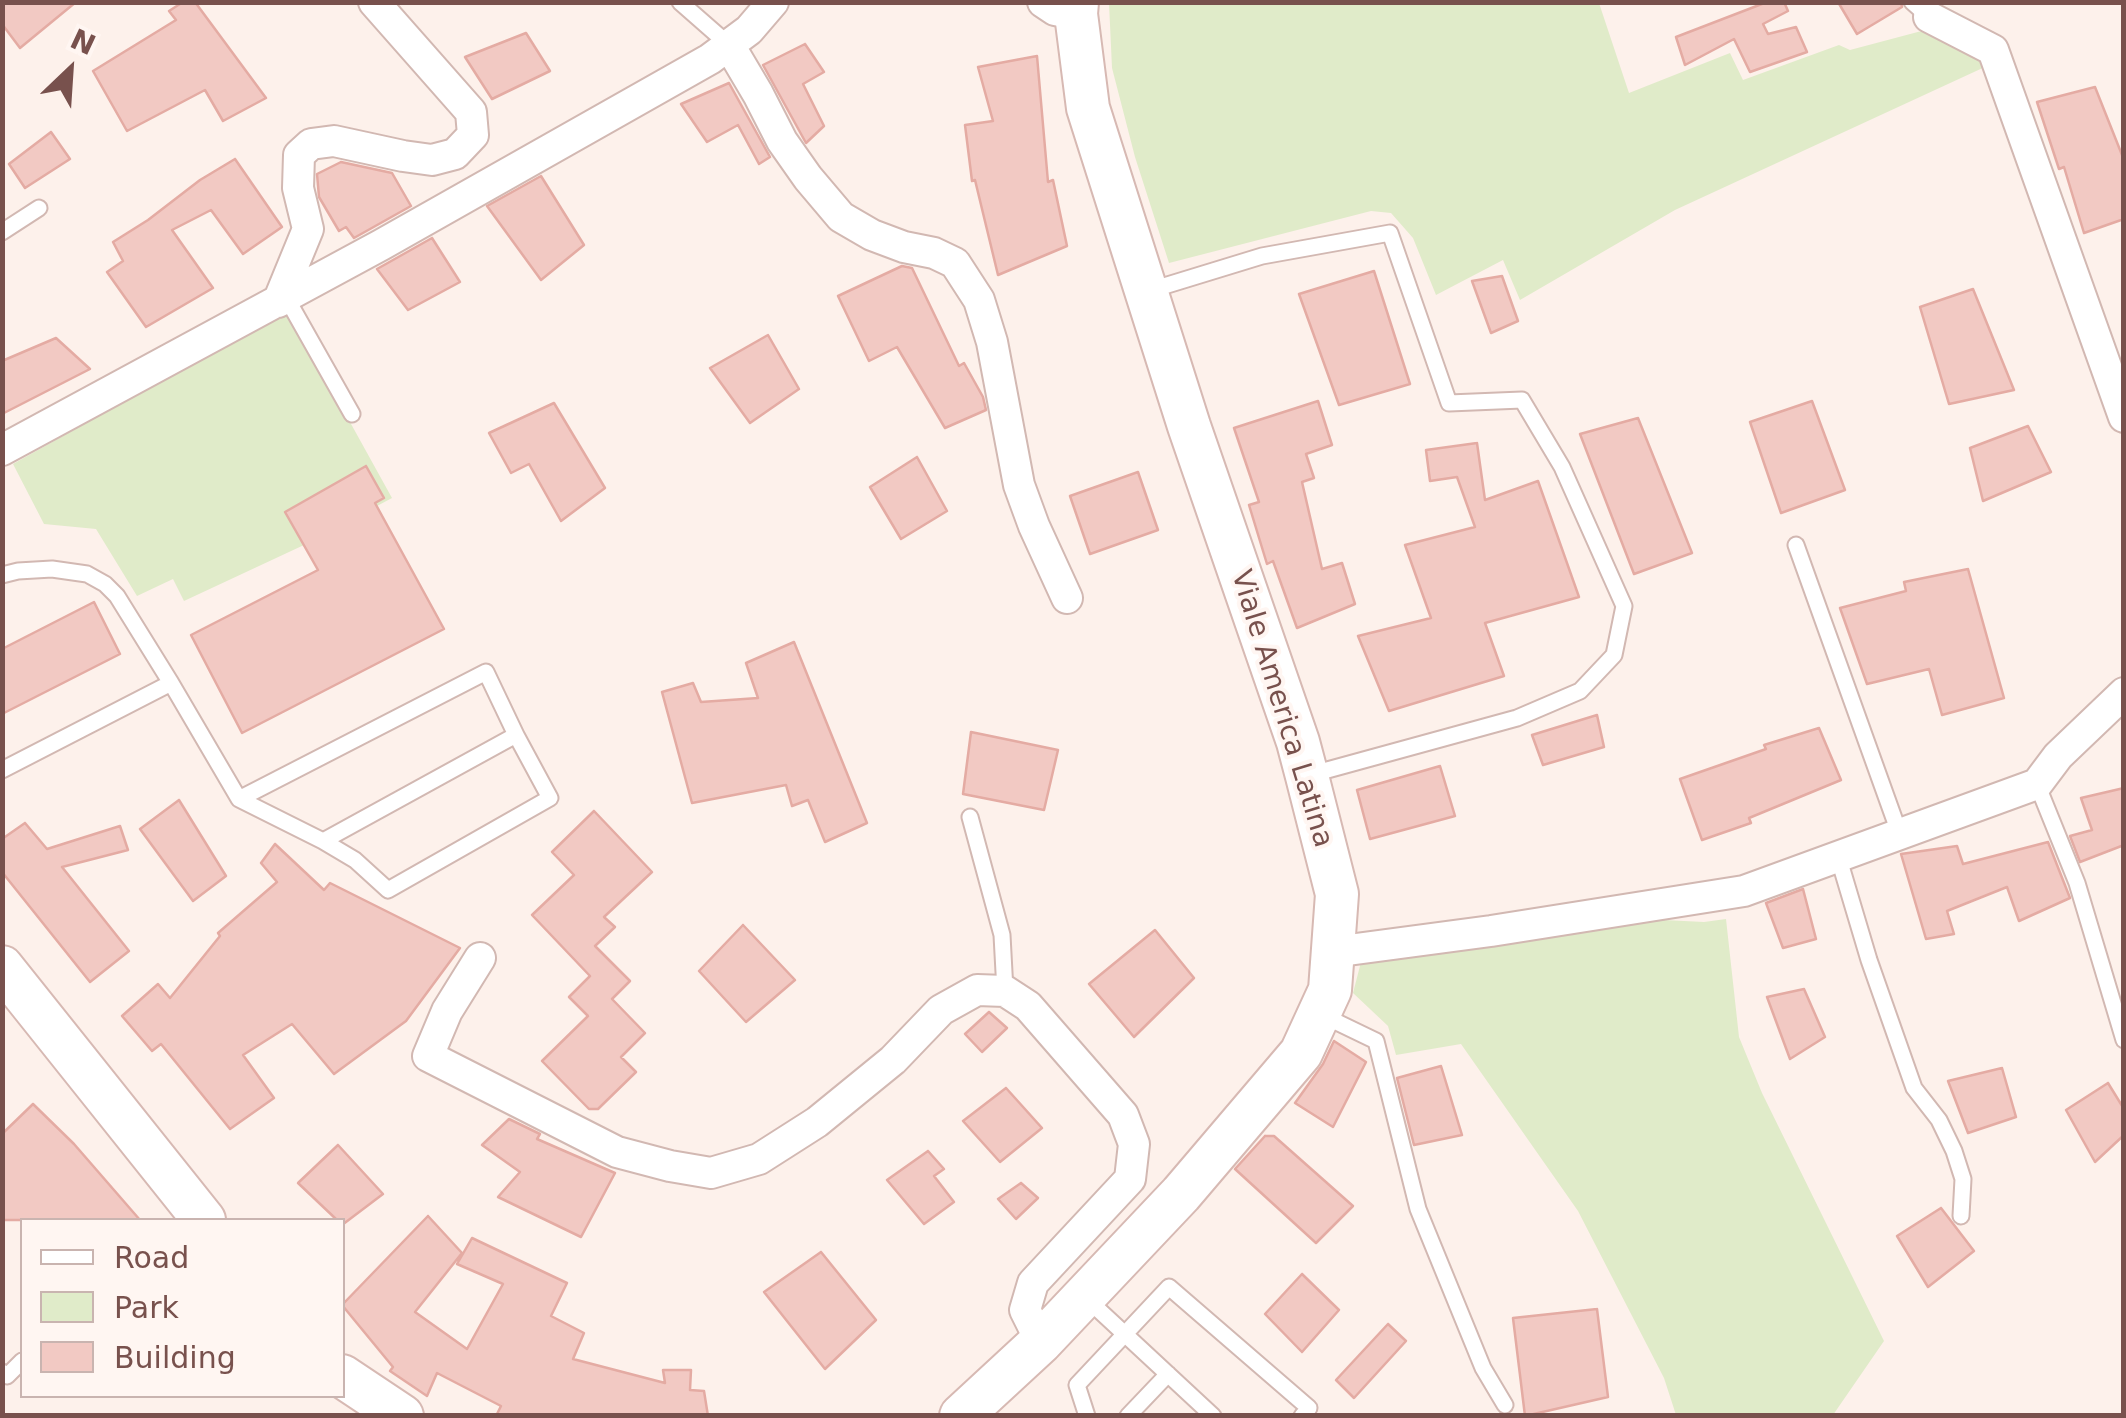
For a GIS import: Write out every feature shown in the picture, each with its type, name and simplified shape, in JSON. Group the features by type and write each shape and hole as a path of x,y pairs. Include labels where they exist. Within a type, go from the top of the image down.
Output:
{"main road":[{"name":"Viale America Latina","path":"960,1416 1041,1342 1182,1194 1301,1053 1330,990 1333,952 1337,894 1298,742 1189,426 1088,108 1066,6"},
{"path":"8,988 98,1084 190,1212"},
{"path":"995,1416 1041,1342"},
{"path":"345,1378 402,1416"}],"street":[{"path":"282,299 308,230 298,188 298,155 311,144 334,141 432,160 455,154 473,135 471,112 374,2"},
{"path":"2,450 282,299 710,59 749,30 774,2"},
{"path":"1920,10 1993,50 2124,417"},
{"path":"728,45 782,141 841,218 872,235 904,247 934,252 955,263 979,300 992,342 1019,484 1068,598"},
{"path":"1333,952 1744,892 2037,784 2058,756 2124,693"},
{"path":"480,958 446,1010 428,1056 617,1152 711,1173 759,1158 818,1122 893,1060 941,1010 978,990 1005,992 1028,1006 1123,1115 1134,1144 1130,1179 1033,1283 1025,1310 1041,1342"}],"lane":[{"path":"680,2 728,45"},
{"path":"2,232 38,208"},
{"path":"1147,291 1262,256 1390,233 1449,403 1522,400 1562,467 1624,606 1614,655 1580,691 1517,718 1306,776"},
{"path":"282,299 352,414"},
{"path":"1796,545 1900,835"},
{"path":"2,575 52,569 88,574 105,584 117,596 239,799 323,840 355,860 388,890 550,798 486,672 239,799"},
{"path":"2,770 171,683"},
{"path":"323,840 516,735"},
{"path":"2037,784 2078,883 2124,1040"},
{"path":"970,818 1002,934 1005,992"},
{"path":"1838,856 1914,1088 1939,1120 1954,1151 1963,1179 1961,1216"},
{"path":"1319,1014 1376,1041 1418,1209 1484,1368 1505,1405"},
{"path":"1088,1416 1077,1385 1169,1287 1308,1408 1302,1416"},
{"path":"1084,1296 1213,1416"},
{"path":"1128,1416 1168,1374"}],"green space":[{"path":"1109,3 1599,3 1629,93 1730,53 1743,80 1839,45 1850,50 1929,29 1967,48 1987,66 1675,210 1520,300 1503,260 1436,295 1413,238 1391,213 1371,211 1169,263 1112,68"},
{"path":"288,310 392,498 304,545 184,601 173,579 137,596 96,529 44,524 13,464"},
{"path":"1726,919 1739,1037 1762,1093 1884,1341 1833,1415 1676,1415 1664,1378 1578,1211 1461,1044 1396,1055 1388,1026 1353,993 1361,962 1664,920"}],"building":[{"path":"2,2 76,2 20,48 2,24"},
{"path":"183,2 195,2 266,98 223,121 205,90 127,131 93,71 176,20 169,11"},
{"path":"1767,2 1784,2 1788,11 1763,24 1768,34 1796,27 1807,52 1750,72 1734,39 1685,65 1676,37"},
{"path":"1838,2 1901,2 1902,7 1857,34"},
{"path":"526,33 550,71 492,99 465,57"},
{"path":"805,44 824,72 803,84 824,126 806,143 763,65"},
{"path":"1037,56 1048,182 1053,180 1067,246 998,275 975,180 972,181 965,125 993,121 978,67"},
{"path":"729,83 770,157 759,164 738,125 707,142 681,104"},
{"path":"2095,87 2124,160 2124,219 2084,233 2064,167 2059,169 2037,102"},
{"path":"51,132 70,159 25,188 9,164"},
{"path":"235,159 282,227 243,254 211,210 172,230 213,288 146,327 107,272 123,261 113,242"},
{"path":"341,162 392,173 411,206 354,238 346,227 339,231 319,197 317,174"},
{"path":"541,176 584,245 541,280 487,206"},
{"path":"432,238 460,282 408,310 377,269"},
{"path":"902,266 912,268 959,366 964,363 983,397 986,410 945,428 897,347 869,361 838,296"},
{"path":"1374,271 1410,384 1339,405 1299,294"},
{"path":"1502,276 1518,321 1491,333 1472,281"},
{"path":"1973,289 2014,390 1949,404 1920,307"},
{"path":"768,335 799,389 750,423 710,368"},
{"path":"56,338 90,369 2,414 2,361"},
{"path":"1318,401 1332,445 1306,454 1314,478 1302,482 1322,569 1342,563 1355,604 1297,628 1273,561 1267,564 1249,505 1259,502 1234,428"},
{"path":"1812,401 1845,490 1781,513 1750,422"},
{"path":"554,403 605,488 561,521 529,464 511,473 489,433"},
{"path":"1638,418 1692,553 1634,574 1580,434"},
{"path":"2028,426 2051,472 1983,501 1970,448"},
{"path":"1477,443 1485,500 1538,481 1579,597 1485,623 1504,676 1389,711 1358,636 1431,618 1405,545 1475,527 1457,477 1430,481 1426,450"},
{"path":"917,457 947,511 901,539 870,487"},
{"path":"366,466 384,498 375,503 444,629 242,733 191,635 318,570 285,512"},
{"path":"1138,472 1158,530 1090,554 1070,496"},
{"path":"1968,569 2004,698 1942,715 1929,669 1867,684 1840,608 1906,591 1904,582"},
{"path":"94,602 120,654 2,714 2,649"},
{"path":"794,642 867,823 825,842 808,800 792,806 786,785 692,803 662,692 693,683 701,702 758,698 746,663"},
{"path":"1597,715 1604,747 1543,765 1532,735"},
{"path":"1819,728 1841,780 1749,818 1751,823 1702,840 1680,779"},
{"path":"971,732 1058,750 1044,810 963,794"},
{"path":"1440,766 1455,816 1370,839 1357,790"},
{"path":"2124,788 2124,845 2080,862 2070,836 2092,830 2081,798"},
{"path":"179,800 226,876 193,901 140,829"},
{"path":"594,811 652,872 604,917 615,927 595,946 630,981 612,999 645,1033 621,1057 636,1072 598,1109 589,1109 542,1061 588,1016 569,997 590,976 532,915 574,875 552,852"},
{"path":"25,823 47,849 120,826 128,850 62,867 129,951 90,982 2,872 2,839"},
{"path":"2048,842 2070,898 2019,921 2007,887 1947,911 1954,934 1926,939 1901,854 1957,846 1963,864"},
{"path":"275,844 324,890 330,883 460,948 406,1021 334,1074 292,1024 243,1055 274,1098 230,1129 161,1044 152,1051 122,1016 158,984 170,998 220,936 218,933 277,882 261,863"},
{"path":"1803,889 1816,939 1783,948 1766,903"},
{"path":"743,925 795,980 746,1022 699,971"},
{"path":"1155,930 1194,978 1134,1037 1089,984"},
{"path":"1804,989 1825,1037 1790,1059 1767,997"},
{"path":"989,1012 1007,1028 982,1052 965,1034"},
{"path":"1334,1041 1366,1062 1333,1127 1295,1103"},
{"path":"1441,1066 1462,1135 1414,1145 1397,1078"},
{"path":"2002,1068 2016,1117 1968,1133 1948,1081"},
{"path":"2108,1083 2124,1109 2124,1135 2095,1162 2066,1110"},
{"path":"1006,1088 1042,1128 1000,1162 963,1121"},
{"path":"33,1104 138,1218 2,1220 2,1134"},
{"path":"509,1119 540,1134 537,1139 615,1173 581,1237 498,1197 520,1172 482,1145"},
{"path":"1265,1136 1274,1136 1353,1206 1316,1243 1235,1169"},
{"path":"338,1145 383,1194 345,1223 345,1218 335,1218 298,1183"},
{"path":"928,1151 944,1169 934,1176 954,1202 924,1224 887,1180"},
{"path":"1021,1183 1038,1198 1016,1219 998,1199"},
{"path":"1941,1208 1974,1251 1928,1287 1897,1236"},
{"path":"428,1216 462,1253 415,1312 467,1349 503,1284 457,1264 472,1238 567,1283 551,1316 584,1333 573,1359 665,1383 663,1370 691,1370 690,1390 704,1391 708,1416 496,1416 501,1406 437,1373 427,1396 390,1371 393,1367 345,1309 345,1302"},
{"path":"821,1252 876,1320 825,1369 764,1292"},
{"path":"1302,1274 1339,1310 1302,1352 1265,1314"},
{"path":"1597,1309 1608,1397 1525,1416 1513,1318"},
{"path":"1388,1324 1406,1341 1354,1398 1336,1380"}]}
